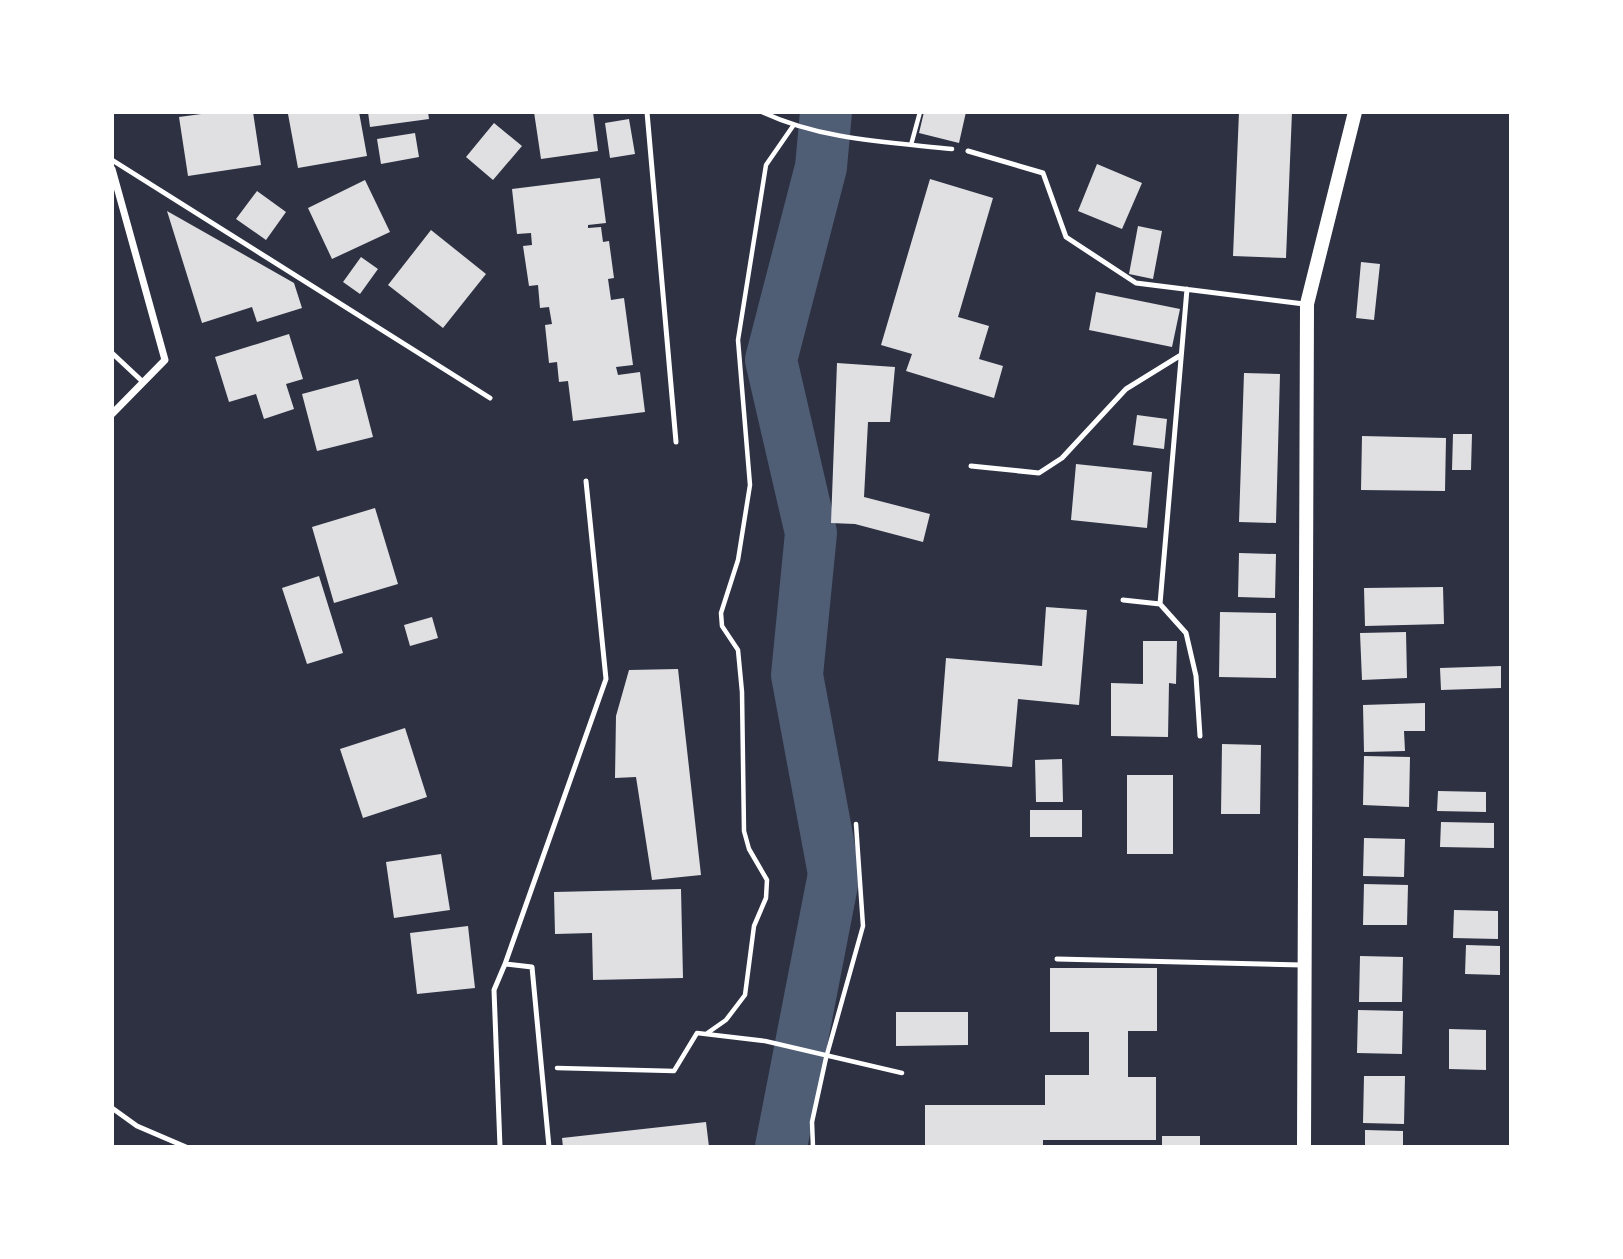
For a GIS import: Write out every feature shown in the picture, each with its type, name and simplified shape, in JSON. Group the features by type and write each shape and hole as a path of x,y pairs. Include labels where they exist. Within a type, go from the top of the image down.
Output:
{"main road":[{"path":"1304,1147 1307,304 1355,112"}],"street":[{"path":"112,169 164,360 112,414"}],"lane":[{"path":"647,112 677,442"},
{"path":"968,151 1043,173 1066,237 1136,283 1307,304"},
{"path":"112,160 490,398"},
{"path":"1160,604 1187,289"},
{"path":"112,353 143,382"},
{"path":"971,466 1039,473 1062,458 1126,389 1181,355"},
{"path":"500,1147 494,990 606,680 586,481"},
{"path":"1123,600 1160,604 1186,633 1196,676 1200,736"},
{"path":"1057,960 1305,965"},
{"path":"505,964 532,967 549,1147"},
{"path":"112,1108 137,1126 186,1147"}],"path":[{"path":"762,112 793,126 849,138 968,151"},
{"path":"911,145 920,112"},
{"path":"706,1034 726,1020 745,995 754,926 768,890 767,880 749,849 744,831 743,692 738,650 722,626 721,613 738,560 750,485 738,340 754,231 766,165 793,126"},
{"path":"813,1147 812,1122 826,1058 863,926 856,824"},
{"path":"543,1068 674,1071 696,1033 765,1041 826,1058 902,1073"}],"building":[{"path":"216,112 253,112 261,165 188,176 179,117"},
{"path":"359,112 367,156 298,168 288,114"},
{"path":"368,112 428,112 429,119 370,127"},
{"path":"534,112 593,112 598,151 541,159"},
{"path":"924,112 966,112 959,143 919,133"},
{"path":"1239,112 1292,112 1286,258 1233,256"},
{"path":"629,119 635,154 610,158 605,123"},
{"path":"494,123 522,146 493,180 466,157"},
{"path":"415,133 419,157 381,164 377,139"},
{"path":"1097,164 1142,183 1122,229 1078,211"},
{"path":"600,178 606,223 588,225 588,228 601,227 603,242 609,241 614,278 608,279 611,300 624,298 633,365 616,367 618,375 640,372 645,412 573,421 568,381 559,382 557,362 549,363 545,325 552,324 549,307 540,308 538,285 529,286 523,246 532,245 531,233 517,234 512,189"},
{"path":"930,179 993,198 958,317 989,326 979,359 1003,366 994,398 906,371 912,354 881,345"},
{"path":"365,180 390,232 332,259 308,208"},
{"path":"257,191 286,212 266,240 236,219"},
{"path":"167,211 294,283 302,308 257,322 252,307 202,323"},
{"path":"1138,226 1162,231 1153,279 1129,274"},
{"path":"431,230 486,274 443,328 388,285"},
{"path":"361,257 378,269 360,294 343,282"},
{"path":"1361,262 1380,264 1374,320 1356,318"},
{"path":"1096,292 1180,309 1172,347 1089,330"},
{"path":"289,334 303,379 286,384 294,409 264,419 256,394 229,402 215,357"},
{"path":"837,363 895,367 890,422 868,422 864,497 930,514 923,542 855,524 831,523"},
{"path":"1244,373 1280,374 1276,523 1239,522"},
{"path":"358,379 373,437 317,451 302,394"},
{"path":"1137,415 1167,419 1164,449 1133,445"},
{"path":"1453,434 1472,434 1471,470 1452,470"},
{"path":"1362,436 1446,438 1445,491 1361,490"},
{"path":"1076,464 1152,472 1147,528 1071,520"},
{"path":"375,508 398,584 334,603 312,527"},
{"path":"1239,553 1276,554 1275,598 1238,597"},
{"path":"319,576 343,653 307,664 282,588"},
{"path":"1443,587 1444,624 1365,626 1364,588"},
{"path":"1046,607 1087,610 1079,705 1018,699 1012,767 938,761 946,658 1042,666"},
{"path":"1220,612 1276,613 1276,678 1219,677"},
{"path":"432,617 438,638 410,646 404,625"},
{"path":"1406,632 1407,678 1362,680 1360,633"},
{"path":"1143,641 1177,641 1176,684 1169,683 1168,737 1111,736 1111,683 1143,684"},
{"path":"1501,666 1501,688 1441,690 1440,668"},
{"path":"678,669 701,875 652,880 636,777 615,778 616,716 629,670"},
{"path":"1425,703 1425,731 1404,731 1405,751 1364,752 1363,705"},
{"path":"405,728 427,797 363,818 340,749"},
{"path":"1222,744 1261,745 1260,814 1221,814"},
{"path":"1364,756 1410,757 1409,807 1363,805"},
{"path":"1062,759 1063,802 1036,802 1035,760"},
{"path":"1127,775 1173,775 1173,854 1127,854"},
{"path":"1438,791 1486,792 1486,812 1437,811"},
{"path":"1030,810 1082,810 1082,837 1030,837"},
{"path":"1441,822 1494,823 1494,848 1440,847"},
{"path":"1364,838 1405,839 1404,877 1363,876"},
{"path":"441,854 450,910 394,918 386,862"},
{"path":"1364,884 1408,885 1407,925 1363,925"},
{"path":"681,889 683,978 593,980 592,933 555,934 554,892"},
{"path":"1454,910 1498,911 1498,939 1453,938"},
{"path":"468,926 475,988 417,994 410,933"},
{"path":"1466,945 1500,946 1500,975 1465,974"},
{"path":"1360,956 1403,957 1402,1002 1359,1002"},
{"path":"1050,968 1157,968 1157,1031 1128,1031 1128,1077 1156,1077 1156,1140 1043,1140 1043,1147 925,1147 925,1105 1045,1105 1045,1075 1089,1075 1089,1032 1050,1032"},
{"path":"1358,1010 1403,1011 1402,1054 1357,1053"},
{"path":"896,1012 968,1012 968,1045 896,1046"},
{"path":"1449,1029 1486,1030 1486,1070 1449,1069"},
{"path":"1364,1076 1405,1076 1404,1124 1363,1123"},
{"path":"706,1122 709,1147 563,1147 562,1138"},
{"path":"1365,1130 1403,1131 1403,1147 1365,1147"},
{"path":"1162,1136 1200,1136 1200,1147 1162,1147"}],"waterway":[{"path":"781,1147 834,874 797,675 811,533 771,360 821,167 826,112"}]}
